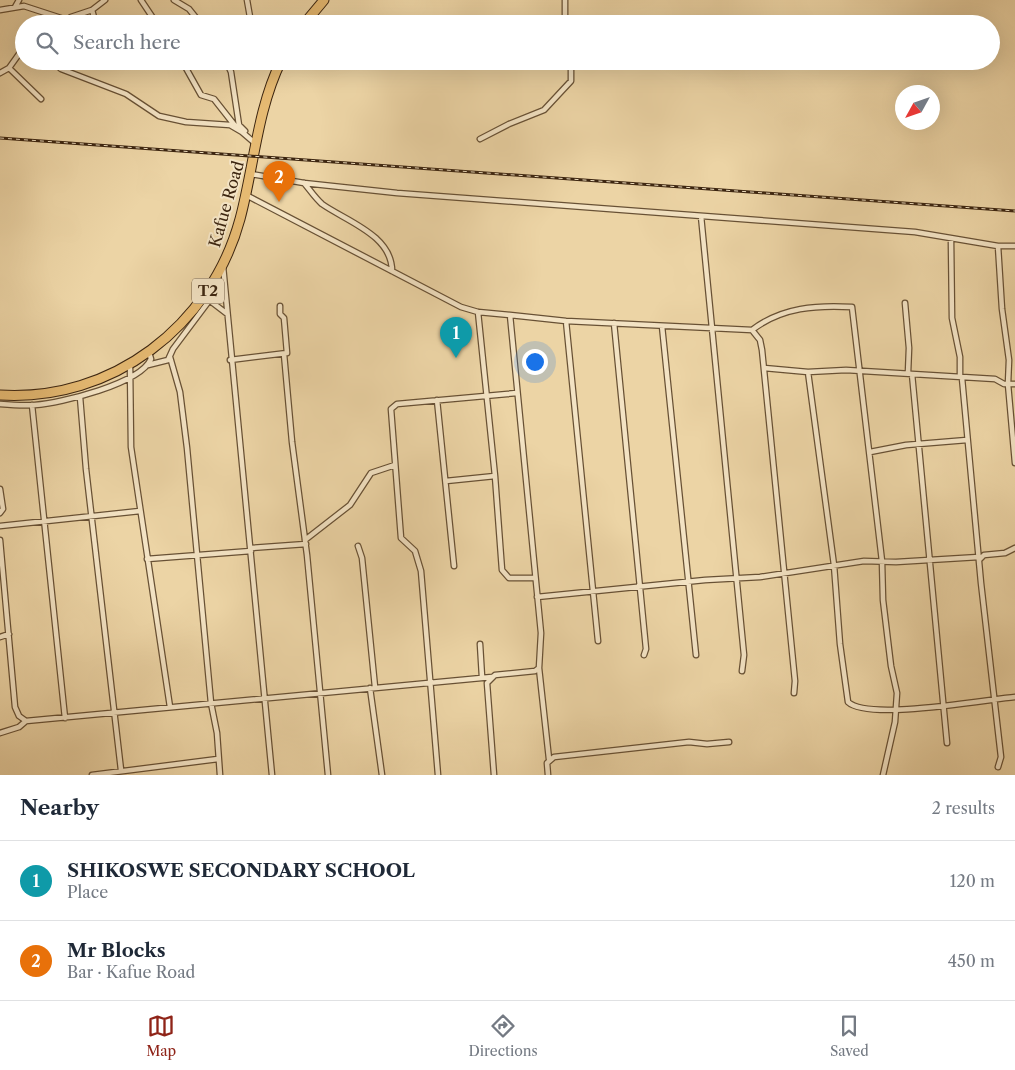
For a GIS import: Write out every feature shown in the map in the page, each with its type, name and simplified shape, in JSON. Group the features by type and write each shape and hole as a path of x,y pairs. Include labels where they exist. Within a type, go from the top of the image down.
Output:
{"highway":[{"path":"312,15 324,0"},
{"name":"Kafue Road","path":"0,395 30,395 63,390 91,382 130,365 149,352 182,324 207,298 234,239 246,195 254,142 268,94 277,70"}],"street":[{"path":"15,7 19,0"},
{"path":"76,15 92,10 105,0"},
{"path":"141,0 151,15"},
{"path":"174,0 188,9 193,15"},
{"path":"247,0 250,15"},
{"path":"565,0 565,15"},
{"path":"0,10 15,7 32,8 48,15"},
{"path":"92,10 93,15"},
{"path":"0,73 10,68 15,60"},
{"path":"10,68 41,99"},
{"path":"65,70 120,91 163,118 236,127"},
{"path":"187,70 201,94 212,97 218,102 236,127 254,142"},
{"path":"229,70 233,81 239,125 254,142"},
{"path":"480,139 509,124 544,110 570,82 571,70"},
{"path":"250,174 304,183 397,193 915,232 998,246 1015,246"},
{"path":"304,183 322,203 380,242 391,258 392,271"},
{"path":"246,195 461,307 478,312 566,320 752,330 774,316 792,310 830,305 852,308 859,372 865,400 891,666 897,688 896,710 883,774"},
{"path":"701,216 744,655 742,671"},
{"path":"951,239 952,318 960,357 1000,757 998,766"},
{"path":"998,246 1002,309 1009,360 1008,384 1015,463"},
{"path":"222,265 272,775"},
{"path":"0,404 32,406 80,397 128,379 148,365 168,360 207,298 226,313"},
{"path":"906,303 910,374 920,445 947,743"},
{"path":"280,306 288,349 284,354 292,442 306,542 328,775"},
{"path":"478,312 495,476 502,570 509,578 535,578"},
{"path":"510,315 541,633 540,668 549,759 547,763 548,775"},
{"path":"566,320 598,641"},
{"path":"614,323 646,649 644,655"},
{"path":"662,326 696,655"},
{"path":"752,330 760,340 764,368 786,572 795,681 794,693"},
{"path":"148,365 151,359 149,352"},
{"path":"230,360 284,354"},
{"path":"170,357 180,392 220,775"},
{"path":"130,365 128,379 130,429 140,511 170,707"},
{"path":"764,368 808,372 846,370 995,379 1008,384 1015,384"},
{"path":"808,372 834,565 846,699 856,708 896,710 1015,697"},
{"path":"438,775 421,571 415,551 401,538 392,407 438,400 517,393"},
{"path":"80,397 91,516 121,770"},
{"path":"438,400 454,566"},
{"path":"32,406 46,520 65,718"},
{"path":"870,452 967,440"},
{"path":"147,559 251,550 306,542 350,505 371,472 395,464"},
{"path":"446,482 495,476"},
{"path":"0,489 3,510 0,513"},
{"path":"0,526 140,511"},
{"path":"0,540 15,707 19,716 26,721 493,676 535,671 540,668"},
{"path":"358,546 362,558 372,687 382,775"},
{"path":"537,597 760,577 834,565 882,561 979,558 1005,553 1015,548"},
{"path":"0,637 9,634"},
{"path":"480,644 482,677"},
{"path":"493,676 486,685 494,775"},
{"path":"0,733 22,726 26,721"},
{"path":"549,759 657,745 729,742"},
{"path":"92,775 218,759"}],"railway":[{"path":"0,138 1015,211"}],"place":[{"name":"Mr Blocks","path":"279,202"},
{"name":"SHIKOSWE SECONDARY SCHOOL","path":"456,358"}]}
